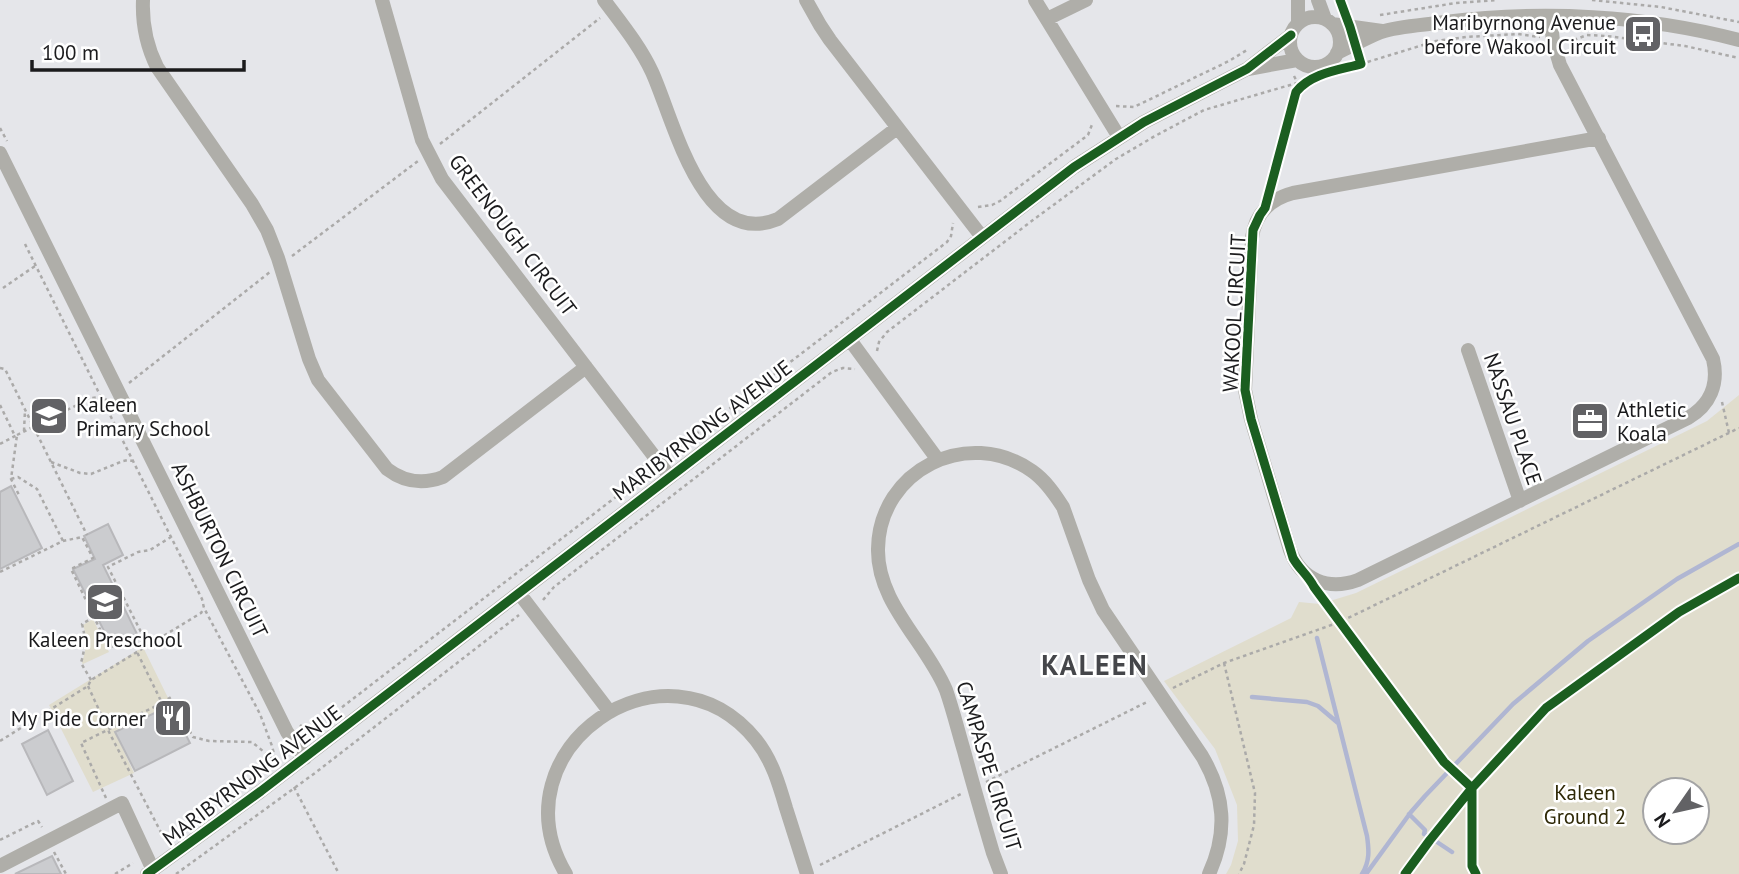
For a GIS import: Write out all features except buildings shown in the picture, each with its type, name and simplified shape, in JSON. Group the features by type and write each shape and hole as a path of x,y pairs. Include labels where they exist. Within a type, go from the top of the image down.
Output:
{"street":[{"path":"143,0 144,28 157,67 251,204 270,237 318,380 387,470 401,478 418,482 443,477 586,367"},
{"name":"GREENOUGH CIRCUIT","path":"382,0 418,126 435,167 670,477"},
{"path":"604,0 647,63 694,172 722,212 737,221 762,224 778,219 897,128"},
{"path":"806,0 830,40 982,237"},
{"path":"1035,0 1119,136"},
{"path":"1046,19 1086,0"},
{"path":"1298,0 1290,48 1297,60 1316,67 1328,63 1337,53 1383,32 1499,17 1550,16 1634,21 1739,40"},
{"path":"1318,0 1329,22 1337,30 1337,53"},
{"path":"1550,16 1560,65 1710,352 1716,374 1712,393"},
{"path":"1294,29 1311,17 1383,32"},
{"name":"MARIBYRNONG AVENUE","path":"111,808 122,803 150,872 305,758 1074,167 1119,136 1168,108 1247,69 1294,29"},
{"name":"MARIBYRNONG AVENUE","path":"1247,69 1297,60"},
{"name":"WAKOOL CIRCUIT","path":"1599,138 1285,195 1265,208 1253,230 1245,375 1247,405 1293,558 1309,577 1333,585 1350,583 1688,418 1701,409 1712,393"},
{"name":"ASHBURTON CIRCUIT","path":"0,153 4,172 288,732 305,758"},
{"path":"850,340 938,460"},
{"name":"NASSAU PLACE","path":"1468,350 1520,501"},
{"name":"CAMPASPE CIRCUIT","path":"1001,874 942,680 888,594 878,559 882,522 892,499 907,480 938,460 974,453 998,456 1021,464 1049,487 1063,507 1099,602 1209,768 1219,794 1221,836 1209,874"},
{"path":"519,593 609,711"},
{"path":"566,874 558,859 551,834 549,808 553,781 563,757 578,735 609,711 635,701 662,697 702,702 715,708 738,722 758,742 772,765 807,873"},
{"path":"0,866 111,808"}],"path":[{"path":"1372,16 1498,0"},
{"path":"1592,0 1661,7 1739,22"},
{"path":"1350,67 1361,64 1356,44"},
{"path":"176,874 294,788 505,625 545,598 554,587 832,372 843,368 859,369 867,364 876,356 879,342 887,332 1116,159 1204,110 1297,88 1310,80"},
{"path":"0,444 91,398 102,399 19,232"},
{"path":"3,288 36,265"},
{"path":"0,368 5,369 87,534 63,541 0,572"},
{"path":"1712,393 1721,398 1729,433"},
{"path":"0,405 16,436 11,479 19,495"},
{"path":"24,431 25,409"},
{"path":"807,873 1224,663 1340,622 1739,428"},
{"path":"51,462 80,473 91,474 128,460 133,461"},
{"path":"11,479 18,477 37,489 63,541"},
{"path":"82,537 93,558 71,569 107,644"},
{"path":"145,647 141,632 108,567 138,552 150,550 171,537"},
{"path":"0,741 88,686 91,680 201,613 204,608"},
{"path":"1333,613 1348,633"},
{"path":"91,680 80,663 85,648 82,624 94,617"},
{"path":"137,652 162,703"},
{"path":"1224,663 1255,793 1254,825 1239,874"},
{"path":"88,686 165,842 172,837"},
{"path":"111,808 81,743 171,697 192,737 209,741 252,742 275,761"},
{"path":"286,772 339,874"},
{"path":"188,845 197,859"}],"green space":[{"name":"Kaleen Ground 2","path":"1739,395 1739,874 1226,874 1238,841 1237,805 1215,749 1164,681 1291,618 1299,602 1320,604 1356,593 1707,421"},
{"path":"93,619 109,652 83,664 86,639 83,625"},
{"path":"143,647 171,704 115,732 134,773 93,792 49,705"}],"waterway":[{"path":"1366,874 1411,812 1513,704 1588,641 1677,579 1739,544"},
{"path":"1317,638 1367,836 1368,855 1362,874"},
{"path":"1252,697 1307,702 1318,706 1338,723"},
{"path":"1409,814 1425,830 1426,835"},
{"path":"1434,840 1452,852"}],"cycle path":[{"path":"1340,0 1361,64 1317,76 1296,92 1265,208 1253,230 1245,390 1251,419 1293,558 1444,762 1472,788 1472,866 1476,874"},
{"path":"147,874 261,791 1074,167 1144,122 1247,69 1291,35"},
{"path":"1405,874 1472,788 1546,708 1679,612 1739,578"}],"place":[{"name":"Maribyrnong Avenue before Wakool Circuit","path":"1643,34"},
{"name":"Kaleen Primary School","path":"49,416"},
{"name":"Athletic Koala","path":"1590,421"},
{"name":"Kaleen Preschool","path":"105,602"},
{"name":"My Pide Corner","path":"173,718"}],"district":[{"name":"KALEEN","path":"1095,664"}]}
